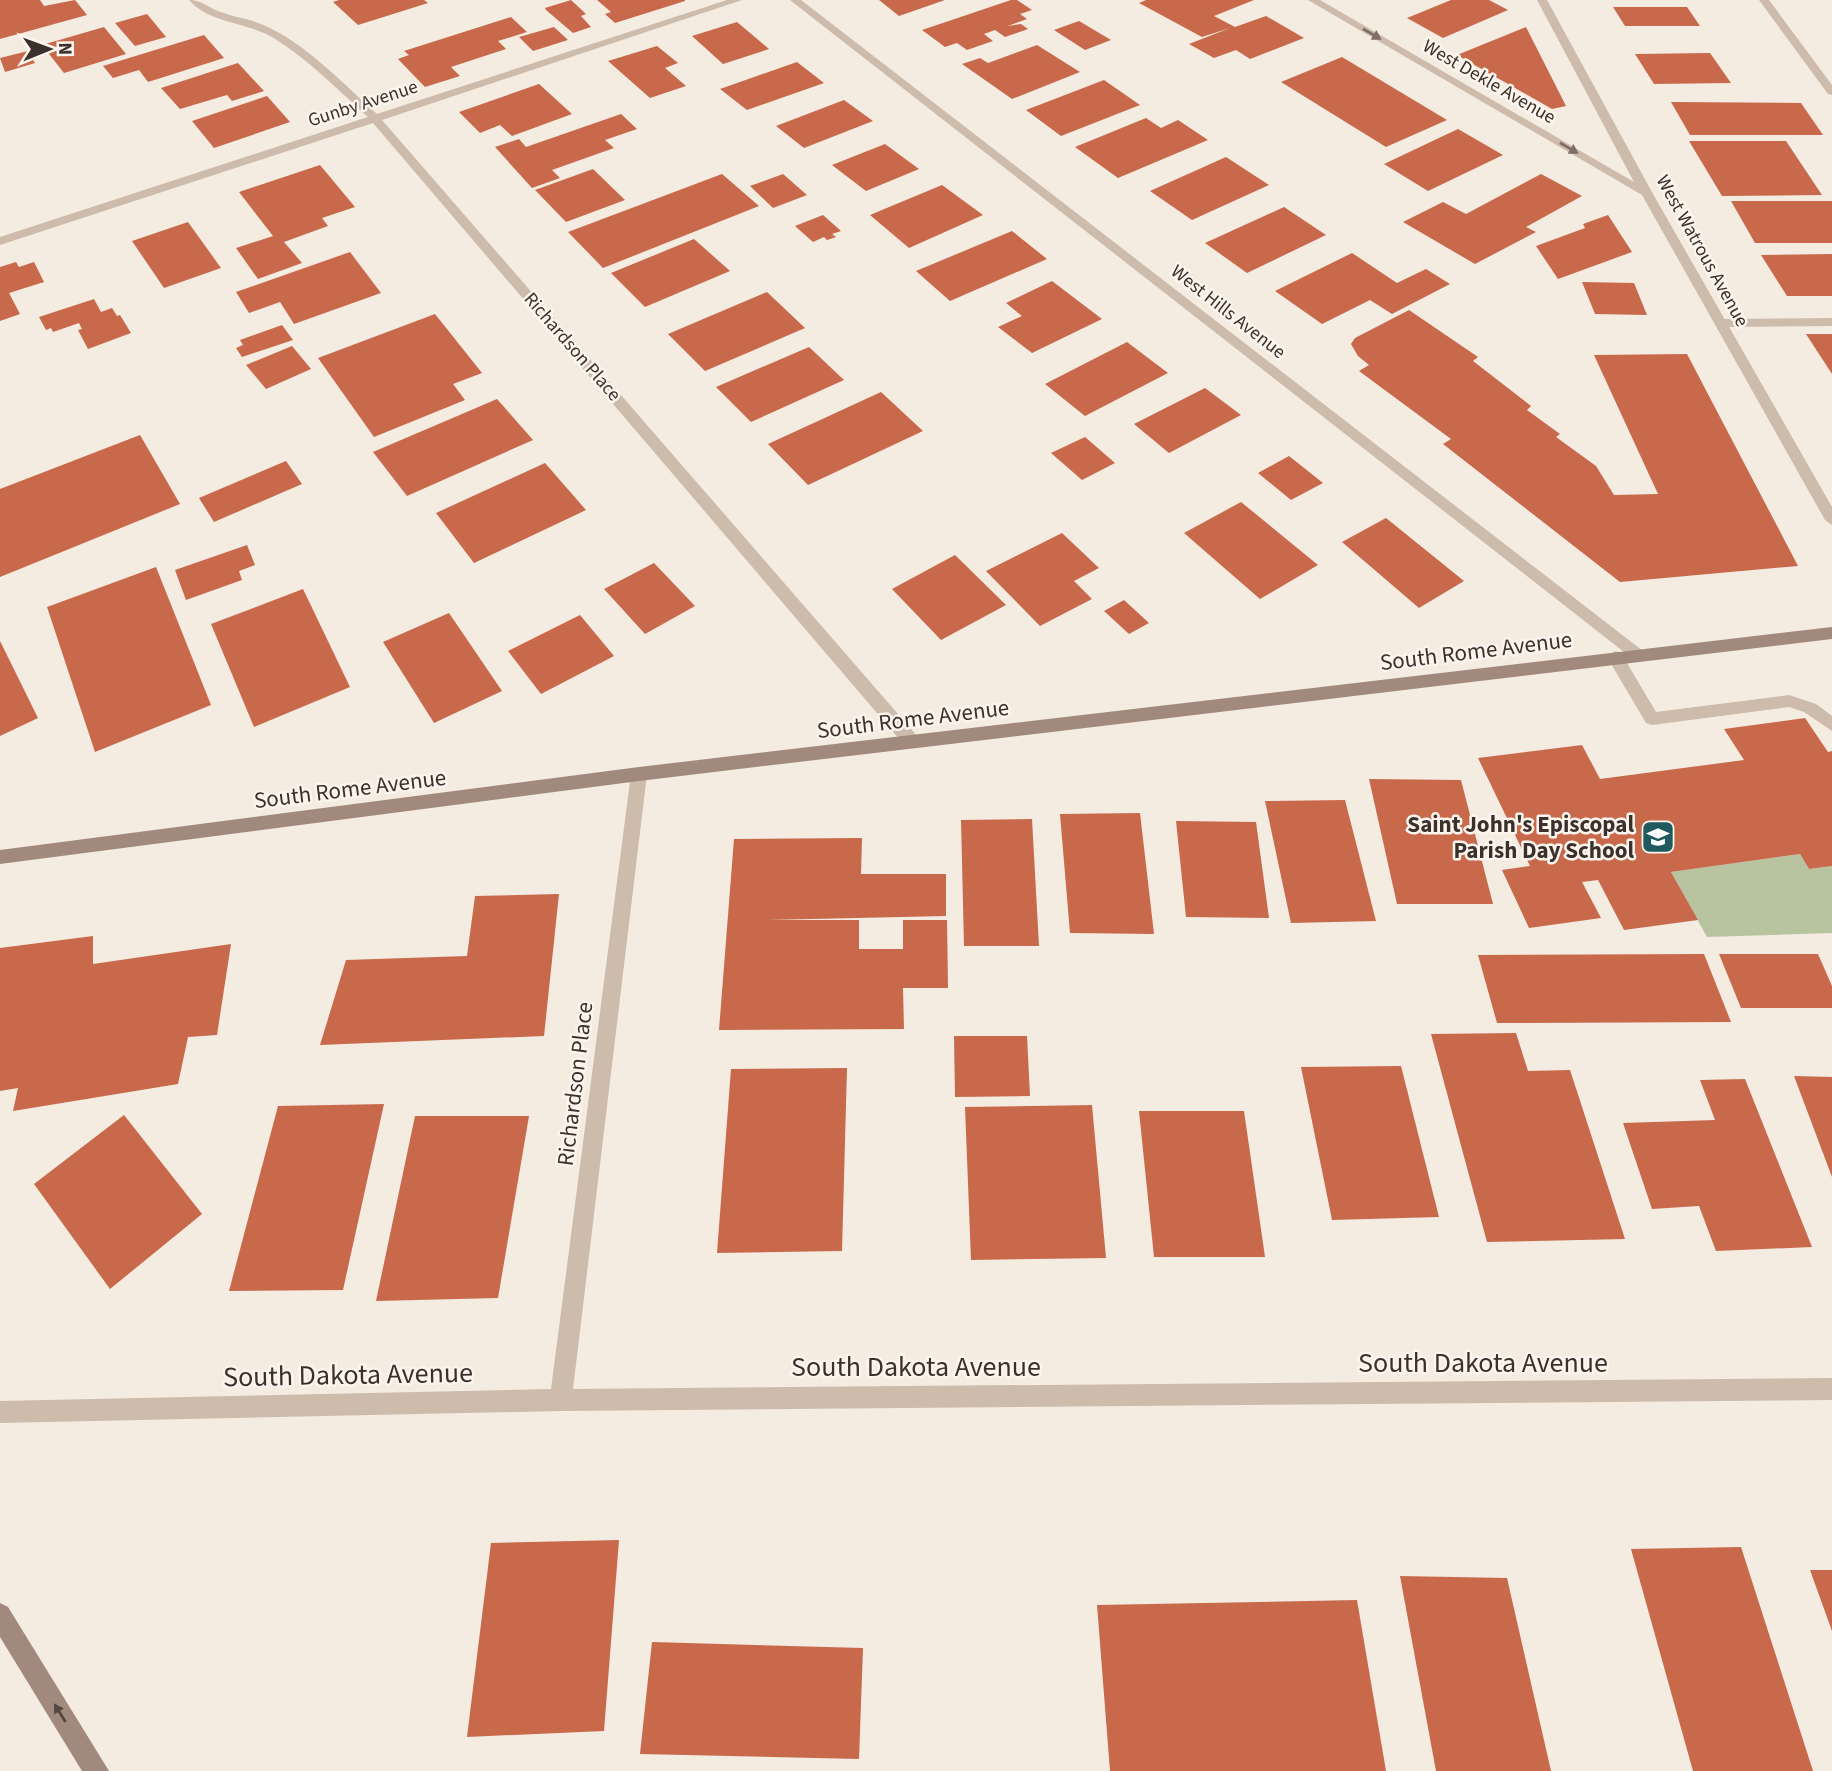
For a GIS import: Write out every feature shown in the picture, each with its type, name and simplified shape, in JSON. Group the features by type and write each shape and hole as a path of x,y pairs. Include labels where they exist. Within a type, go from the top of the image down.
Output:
{"street":[{"name":"Richardson Place","path":"194,0 201,8 259,26 278,38 307,58 376,119 912,742"},
{"name":"Gunby Avenue","path":"0,241 737,0"},
{"name":"West Hills Avenue","path":"795,0 1638,655"},
{"name":"West Dekle Avenue","path":"1313,0 1647,194"},
{"name":"West Watrous Avenue","path":"1542,0 1647,194 1832,520"},
{"path":"1764,0 1832,92"},
{"path":"1720,323 1832,322"},
{"name":"South Rome Avenue","path":"0,858 639,774 1832,633"},
{"path":"1615,657 1652,719 1789,701 1810,708 1831,725"},
{"name":"Richardson Place","path":"561,1400 639,774"},
{"name":"South Dakota Avenue","path":"0,1412 561,1400 1832,1390"},
{"path":"0,1615 96,1771"}],"green space":[{"path":"1800,854 1809,869 1832,866 1832,933 1707,937 1671,872"}],"building":[{"path":"0,0 40,0 44,6 75,0 87,15 0,39"},
{"path":"424,0 428,3 358,25 333,2"},
{"path":"571,0 586,14 581,16 591,27 573,33 545,8"},
{"path":"597,0 685,1 615,23 605,14 611,12"},
{"path":"879,0 945,0 899,16"},
{"path":"1017,0 1032,10 1020,14 1027,19 1008,26 1021,24 1028,29 1005,37 995,30 984,34 993,41 967,50 957,43 945,47 922,30"},
{"path":"1146,0 1254,0 1214,16 1235,27 1266,16 1304,38 1250,59 1236,50 1214,58 1189,44 1230,28 1202,37 1139,3"},
{"path":"1451,0 1489,0 1508,10 1443,38 1407,18"},
{"path":"1613,7 1687,7 1700,26 1625,26"},
{"path":"147,14 166,37 135,46 115,23"},
{"path":"511,17 527,32 498,41 506,49 451,67 460,76 425,87 398,59 409,55 404,51"},
{"path":"1079,21 1111,40 1085,50 1054,30"},
{"path":"737,22 769,49 723,64 692,36"},
{"path":"104,27 126,54 64,73 42,45"},
{"path":"554,27 568,40 533,51 519,37"},
{"path":"1526,27 1566,106 1552,109 1457,55"},
{"path":"204,35 224,58 148,82 139,70 113,78 103,66"},
{"path":"1037,45 1080,72 1012,99 962,64 980,58 988,63"},
{"path":"657,46 678,63 665,68 686,86 650,98 608,61"},
{"path":"28,51 35,63 5,72 0,58"},
{"path":"1710,53 1731,83 1654,84 1635,54"},
{"path":"1342,57 1447,120 1386,147 1281,82"},
{"path":"797,62 824,83 747,110 720,89"},
{"path":"238,63 264,91 232,101 227,95 180,109 161,88"},
{"path":"1104,80 1140,105 1061,136 1026,110"},
{"path":"539,84 572,114 512,136 500,125 480,133 459,112"},
{"path":"267,96 290,122 214,148 192,121"},
{"path":"844,100 873,121 804,148 776,126"},
{"path":"1671,102 1801,103 1823,135 1690,135"},
{"path":"621,114 637,129 605,140 614,148 552,170 560,178 532,188 495,147 519,139 526,147"},
{"path":"1146,118 1161,128 1178,120 1208,140 1118,178 1075,147"},
{"path":"1458,129 1503,155 1428,191 1384,164"},
{"path":"1689,141 1786,141 1822,195 1722,196"},
{"path":"885,144 919,169 866,191 832,165"},
{"path":"1226,157 1269,185 1192,220 1150,191"},
{"path":"320,165 355,207 322,218 328,226 284,242 302,263 258,279 236,248 273,236 239,192"},
{"path":"593,169 625,200 566,222 535,190"},
{"path":"722,174 759,206 603,268 568,232"},
{"path":"783,174 807,195 773,208 750,186"},
{"path":"1541,174 1582,196 1526,227 1536,232 1475,264 1403,222 1443,202 1466,214"},
{"path":"942,185 983,215 909,248 870,215"},
{"path":"1731,201 1832,201 1832,243 1755,243"},
{"path":"1284,207 1326,235 1247,273 1205,243"},
{"path":"823,215 841,231 832,234 836,237 827,240 824,237 813,242 795,226"},
{"path":"1608,215 1632,252 1558,279 1536,246 1585,228 1583,224"},
{"path":"188,222 221,268 164,288 132,241"},
{"path":"1012,231 1047,259 950,301 916,271"},
{"path":"694,239 730,271 645,307 611,273"},
{"path":"350,252 381,293 294,324 280,302 249,313 236,292"},
{"path":"1352,253 1397,283 1426,269 1450,284 1392,314 1370,300 1322,324 1275,291"},
{"path":"1832,254 1832,296 1787,296 1761,255"},
{"path":"16,262 19,267 34,262 44,282 9,293 20,314 0,321 0,267"},
{"path":"1052,281 1102,319 1032,353 998,327 1022,316 1006,303"},
{"path":"1582,282 1634,283 1647,315 1595,314"},
{"path":"767,292 805,328 705,371 668,334"},
{"path":"94,299 101,312 112,308 117,316 120,315 131,333 88,349 78,330 82,329 79,323 53,332 51,328 46,330 39,317"},
{"path":"1409,310 1478,357 1473,361 1531,406 1527,410 1560,434 1556,437 1596,466 1614,495 1658,494 1594,355 1687,354 1798,566 1620,582 1443,444 1451,439 1359,371 1369,365 1358,356 1351,344 1355,338"},
{"path":"435,314 482,373 453,384 465,400 374,437 318,358"},
{"path":"282,325 293,340 242,357 236,348 243,345 240,340"},
{"path":"1806,334 1832,334 1832,374"},
{"path":"1127,342 1168,373 1085,416 1045,384"},
{"path":"292,346 311,369 266,389 246,365"},
{"path":"809,347 844,380 751,422 716,387"},
{"path":"1205,388 1241,415 1169,453 1134,424"},
{"path":"881,392 923,431 808,485 768,444"},
{"path":"497,399 533,440 407,496 373,452"},
{"path":"140,435 180,504 0,577 0,489"},
{"path":"1085,437 1115,463 1082,480 1051,453"},
{"path":"1289,456 1323,483 1291,500 1258,473"},
{"path":"286,461 302,484 214,522 199,498"},
{"path":"545,463 586,510 474,563 436,513"},
{"path":"1241,502 1318,565 1260,599 1184,533"},
{"path":"1386,518 1464,581 1419,608 1342,542"},
{"path":"1062,533 1099,568 1074,581 1092,599 1040,626 986,571"},
{"path":"247,545 255,565 239,571 242,580 186,600 175,570"},
{"path":"955,555 1006,605 941,640 892,589"},
{"path":"654,563 695,606 645,634 604,589"},
{"path":"156,567 211,705 95,752 47,607"},
{"path":"303,589 350,687 254,727 211,624"},
{"path":"1124,600 1149,623 1129,634 1104,611"},
{"path":"449,613 502,691 434,723 383,642"},
{"path":"580,615 614,656 541,694 508,651"},
{"path":"0,641 38,718 0,736"},
{"path":"1805,718 1828,752 1832,751 1832,866 1809,869 1800,854 1671,872 1698,920 1624,930 1598,880 1582,882 1601,918 1529,928 1502,870 1530,866 1478,758 1582,745 1600,779 1744,760 1724,729"},
{"path":"1369,779 1461,780 1493,904 1397,904"},
{"path":"1345,800 1376,921 1291,923 1265,801"},
{"path":"1140,813 1154,934 1070,933 1060,814"},
{"path":"1032,819 1039,946 964,946 961,820"},
{"path":"1176,821 1256,822 1269,918 1186,917"},
{"path":"862,838 861,874 946,874 946,916 767,920 859,920 859,949 903,949 903,920 947,920 948,988 903,988 904,1029 719,1030 734,839"},
{"path":"559,894 544,1036 320,1045 346,960 467,956 475,896"},
{"path":"93,936 93,964 231,944 217,1035 188,1037 178,1084 13,1111 18,1088 0,1091 0,948"},
{"path":"1704,954 1731,1022 1497,1023 1478,955"},
{"path":"1719,954 1818,954 1832,986 1832,1008 1741,1008"},
{"path":"1516,1033 1528,1071 1570,1070 1625,1239 1487,1242 1431,1034"},
{"path":"954,1036 1027,1036 1030,1096 955,1097"},
{"path":"1401,1066 1439,1217 1332,1220 1301,1067"},
{"path":"847,1068 842,1251 717,1253 731,1069"},
{"path":"1794,1076 1832,1077 1832,1177"},
{"path":"1745,1079 1812,1247 1716,1251 1699,1206 1652,1209 1623,1123 1715,1120 1700,1080"},
{"path":"384,1104 343,1290 229,1291 278,1106"},
{"path":"1092,1105 1106,1258 971,1260 965,1107"},
{"path":"1139,1111 1244,1111 1265,1257 1154,1257"},
{"path":"124,1115 202,1214 110,1289 34,1184"},
{"path":"415,1116 529,1116 498,1298 376,1301"},
{"path":"619,1540 604,1731 467,1737 491,1543"},
{"path":"1741,1547 1813,1771 1693,1771 1631,1549"},
{"path":"1810,1570 1832,1570 1832,1631"},
{"path":"1400,1576 1507,1578 1551,1771 1436,1771"},
{"path":"1357,1600 1386,1771 1110,1771 1097,1605"},
{"path":"652,1642 863,1648 859,1759 640,1754"}],"place":[{"name":"Saint John's Episcopal Parish Day School","path":"1658,837"}]}
